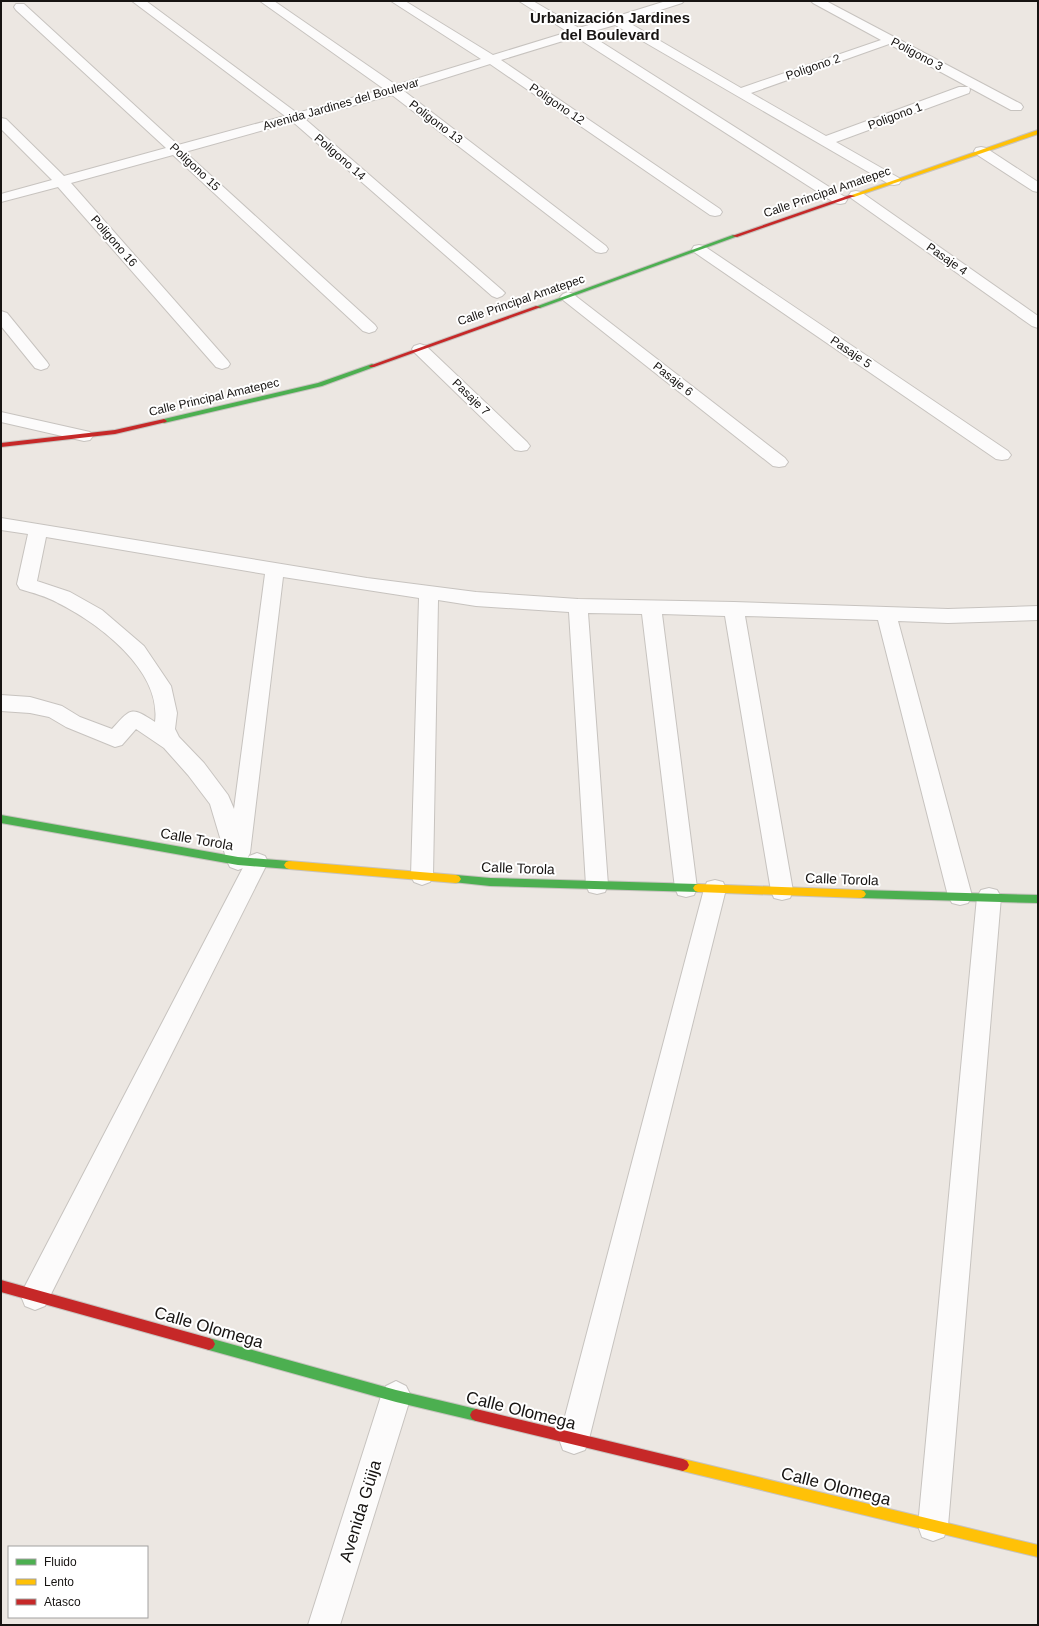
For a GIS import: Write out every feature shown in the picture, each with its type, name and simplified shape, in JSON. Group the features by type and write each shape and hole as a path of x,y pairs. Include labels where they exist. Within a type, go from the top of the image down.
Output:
{"street":[{"name":"Poligono 14","path":"138,1 296,118 497,293"},
{"name":"Poligono 13","path":"266,1 394,90 601,248"},
{"name":"Poligono 12","path":"397,1 492,60 715,212"},
{"path":"525,1 577,32 840,200"},
{"name":"Avenida Jardines del Boulevar","path":"1,198 177,151 394,90 615,20 656,4 678,1"},
{"name":"Poligono 3","path":"817,1 1016,107"},
{"name":"Poligono 15","path":"20,6 368,328"},
{"path":"615,20 894,181"},
{"name":"Poligono 2","path":"741,92 884,42"},
{"name":"Poligono 1","path":"826,141 964,90"},
{"name":"Poligono 16","path":"1,122 62,182 222,364"},
{"name":"Calle Principal Amatepec","path":"1,445 115,432 320,384 568,297 699,249 1038,132"},
{"path":"981,151 1038,188"},
{"name":"Pasaje 4","path":"856,195 1038,323"},
{"name":"Pasaje 5","path":"699,249 1002,454"},
{"name":"Pasaje 6","path":"568,297 778,462"},
{"path":"1,316 41,365"},
{"name":"Pasaje 7","path":"420,349 521,446"},
{"path":"1,417 84,436"},
{"path":"1,524 476,599 578,606 734,609 948,616 1037,616"},
{"path":"38,530 26,584 63,597 95,615 137,651 161,686 167,713 165,729 171,742"},
{"path":"35,1296 248,862 275,568"},
{"path":"422,876 429,592"},
{"path":"578,606 596,885"},
{"path":"651,608 686,888"},
{"path":"734,609 782,891"},
{"path":"886,614 960,896"},
{"path":"1,703 30,705 55,711 73,722 115,739 134,718 171,742 196,769 220,801 248,862"},
{"name":"Calle Torola","path":"1,819 248,862 490,882 1038,899"},
{"path":"574,1439 715,889"},
{"path":"932,1526 989,897"},
{"name":"Calle Olomega","path":"1,1286 396,1396 1038,1551"},
{"name":"Avenida Güija","path":"324,1625 396,1396"}],"traffic: fast":[{"path":"538,307 735,236"},
{"path":"164,421 320,385 372,366"},
{"path":"1,819 238,861 289,865"},
{"path":"456,879 490,882 698,888"},
{"path":"861,894 1038,899"},
{"path":"209,1344 396,1396 476,1415"}],"traffic: slow":[{"path":"852,196 1038,132"},
{"path":"289,865 456,879"},
{"path":"698,888 861,894"},
{"path":"683,1465 1038,1551"}],"traffic: jam":[{"path":"735,236 852,196"},
{"path":"372,366 538,307"},
{"path":"1,445 115,432 164,421"},
{"path":"1,1286 209,1344"},
{"path":"476,1415 683,1465"}],"district":[{"name":"Urbanización Jardines del Boulevard","path":"610,26"}]}
